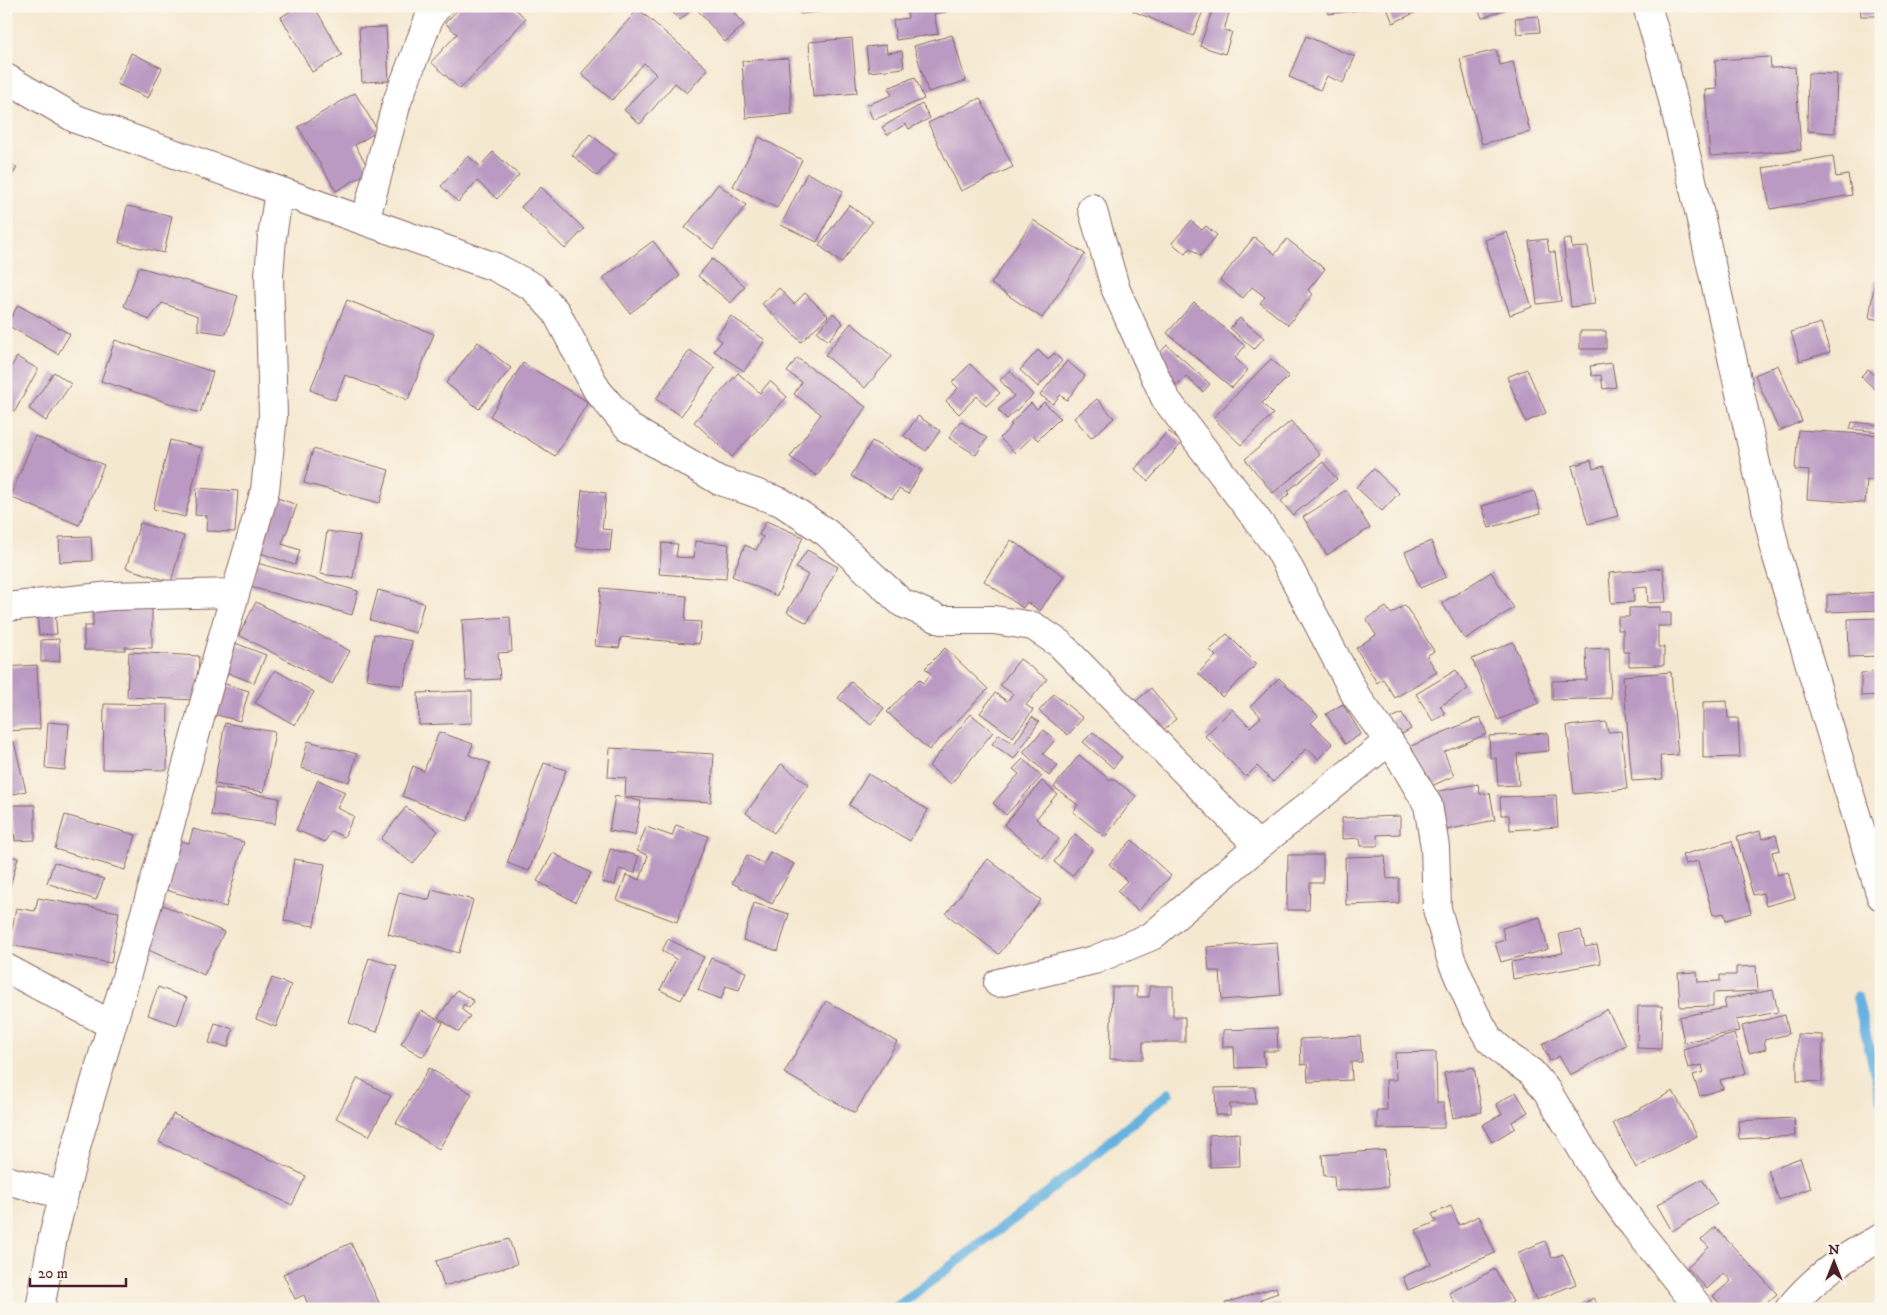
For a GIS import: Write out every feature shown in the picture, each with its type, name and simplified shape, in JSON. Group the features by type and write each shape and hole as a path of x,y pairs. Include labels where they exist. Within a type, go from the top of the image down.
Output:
{"street":[{"path":"365,221 397,102 430,16 438,6"},
{"path":"1647,6 1679,126 1777,557 1881,896"},
{"path":"6,78 76,119 494,268 532,287 556,312 597,390 628,427 718,480 781,502 827,533 902,603 941,620 994,620 1033,626 1060,644 1258,846"},
{"path":"40,1309 53,1237 78,1140 155,879 265,490 273,416 269,276 272,237 279,191"},
{"path":"1092,208 1116,290 1165,398 1279,548 1356,696 1413,777 1428,806 1435,847 1437,909 1451,959 1474,1012 1489,1039 1508,1057 1531,1072 1547,1091 1602,1181 1634,1226 1700,1309"},
{"path":"6,607 112,596 235,593"},
{"path":"998,983 1094,960 1152,936 1258,846 1389,741"},
{"path":"6,968 112,1025"},
{"path":"6,1180 64,1195"},
{"path":"1789,1309 1804,1290 1858,1249 1881,1238"}],"building":[{"path":"299,6 314,6 342,55 312,72 281,17"},
{"path":"461,6 512,6 526,19 460,89 431,62 457,34 445,23"},
{"path":"666,6 684,6 689,12 680,20"},
{"path":"698,6 739,6 734,13 744,25 725,42 696,8"},
{"path":"799,6 821,6 821,12 800,14"},
{"path":"906,6 945,6 946,12 934,14 938,34 896,40 893,20 908,18"},
{"path":"1135,6 1205,6 1193,36 1133,11"},
{"path":"1214,6 1231,6 1224,30 1232,32 1225,54 1200,46"},
{"path":"1327,6 1370,6 1370,9 1328,14"},
{"path":"1386,6 1429,6 1393,23"},
{"path":"1477,6 1515,6 1482,18"},
{"path":"1860,6 1881,6 1881,16 1861,16"},
{"path":"638,9 708,69 687,93 675,83 640,124 624,110 656,74 644,63 612,100 581,74"},
{"path":"1538,16 1540,32 1517,34 1515,18"},
{"path":"386,27 389,81 362,82 359,28"},
{"path":"952,35 966,81 928,92 914,46"},
{"path":"1306,36 1355,57 1343,83 1327,76 1320,90 1289,77"},
{"path":"852,38 857,93 813,97 809,42"},
{"path":"886,45 887,53 902,51 904,68 869,72 866,47"},
{"path":"1496,50 1500,65 1513,62 1530,132 1482,144 1460,59"},
{"path":"131,53 162,68 148,98 117,84"},
{"path":"1770,57 1771,68 1795,67 1801,150 1710,156 1705,90 1717,89 1715,60"},
{"path":"788,58 792,114 746,118 742,61"},
{"path":"1808,73 1837,74 1835,133 1807,131"},
{"path":"915,77 924,99 873,120 867,105 892,95 888,88"},
{"path":"355,93 378,131 355,145 370,171 336,191 298,127"},
{"path":"980,98 1013,167 961,191 928,123"},
{"path":"922,104 930,118 909,129 906,124 887,135 882,127"},
{"path":"590,134 615,154 597,176 572,155"},
{"path":"759,137 802,160 777,208 733,186"},
{"path":"493,152 519,175 497,199 477,181 458,202 441,186 468,156 480,166"},
{"path":"1833,156 1836,177 1848,175 1852,195 1770,209 1763,168"},
{"path":"6,161 17,168 6,184"},
{"path":"807,173 843,191 817,242 781,225"},
{"path":"718,184 746,205 713,249 685,228"},
{"path":"541,187 584,229 565,249 521,207"},
{"path":"849,205 872,222 841,263 819,245"},
{"path":"127,206 172,216 164,253 119,243"},
{"path":"1033,220 1085,254 1042,318 991,284"},
{"path":"1191,221 1202,230 1206,226 1217,235 1200,256 1190,248 1185,254 1172,243"},
{"path":"1507,232 1532,307 1510,315 1485,240"},
{"path":"1254,237 1275,254 1287,239 1325,269 1308,290 1313,294 1288,325 1260,303 1265,297 1252,287 1243,298 1220,280"},
{"path":"1547,239 1549,252 1555,252 1561,301 1537,304 1529,241"},
{"path":"1571,239 1572,248 1588,247 1595,304 1571,307 1563,240"},
{"path":"653,241 680,276 630,313 603,278"},
{"path":"712,259 745,286 731,303 698,276"},
{"path":"139,267 238,296 226,334 198,330 198,316 162,303 149,320 124,306"},
{"path":"1875,280 1881,281 1881,320 1869,318"},
{"path":"779,288 794,304 805,293 828,316 801,342 762,304"},
{"path":"347,300 434,334 408,400 345,375 335,400 310,390"},
{"path":"1194,302 1245,346 1235,358 1248,370 1232,388 1167,333"},
{"path":"18,305 70,334 58,354 7,325"},
{"path":"833,313 843,323 828,341 817,332"},
{"path":"731,316 765,340 744,371 714,351 722,341 716,337"},
{"path":"1240,318 1264,338 1254,349 1230,328"},
{"path":"851,323 892,356 865,388 825,355"},
{"path":"1821,323 1830,352 1800,361 1791,332"},
{"path":"1580,331 1606,331 1606,349 1580,349"},
{"path":"115,340 213,372 200,413 101,381"},
{"path":"478,342 511,368 479,409 446,383"},
{"path":"1167,345 1210,384 1203,392 1186,376 1177,385 1151,362"},
{"path":"690,350 715,368 681,416 656,399"},
{"path":"1038,350 1048,360 1054,353 1062,361 1038,387 1020,370"},
{"path":"17,357 38,369 15,411 6,407 6,376"},
{"path":"797,358 866,407 817,476 790,457 821,414 794,394 802,382 787,372"},
{"path":"1271,359 1289,376 1262,403 1273,414 1241,445 1213,418"},
{"path":"1067,361 1085,376 1067,400 1060,395 1053,404 1040,395"},
{"path":"523,363 588,402 555,456 490,416"},
{"path":"1612,363 1616,387 1603,389 1601,375 1592,376 1590,366"},
{"path":"970,364 1000,393 986,406 977,396 959,414 946,401 958,388 952,382"},
{"path":"1778,365 1802,421 1779,431 1755,375"},
{"path":"1527,369 1546,413 1526,422 1507,377"},
{"path":"1868,369 1881,381 1881,395 1861,376"},
{"path":"1010,371 1033,395 1007,419 998,410 1014,396 1000,380"},
{"path":"54,372 71,384 46,421 29,409"},
{"path":"738,373 760,393 770,381 787,397 732,457 694,422"},
{"path":"1097,399 1114,418 1091,438 1074,418"},
{"path":"1044,402 1060,418 1038,440 1033,436 1015,453 1000,438 1012,425 1010,424 1031,403 1037,409"},
{"path":"918,416 940,431 926,451 904,436"},
{"path":"960,421 987,438 976,455 949,438"},
{"path":"1291,421 1320,455 1273,493 1245,459"},
{"path":"1852,422 1881,425 1881,432 1850,429"},
{"path":"1798,430 1881,435 1881,481 1867,480 1865,503 1807,499 1809,471 1795,470"},
{"path":"1168,431 1182,443 1148,481 1135,469"},
{"path":"35,436 104,465 79,525 10,497"},
{"path":"170,440 202,448 185,517 153,509"},
{"path":"872,441 922,470 908,494 899,489 892,499 851,476"},
{"path":"313,449 389,470 380,503 304,483"},
{"path":"1591,460 1593,469 1604,466 1618,516 1588,524 1572,466"},
{"path":"1323,462 1337,479 1293,515 1281,501 1290,493 1288,491"},
{"path":"1374,469 1399,493 1382,511 1356,487"},
{"path":"197,488 238,491 235,532 206,531 207,516 195,515"},
{"path":"582,490 606,493 602,529 612,530 610,551 576,547"},
{"path":"1346,490 1370,528 1327,555 1303,517"},
{"path":"1534,491 1541,513 1489,528 1482,506"},
{"path":"269,495 297,505 282,544 300,550 295,565 249,549"},
{"path":"766,521 803,537 777,596 732,576 745,545 756,550 763,537 759,535"},
{"path":"140,523 184,536 171,582 126,568"},
{"path":"327,531 360,536 353,578 320,574"},
{"path":"91,536 92,561 60,562 59,537"},
{"path":"1011,540 1064,576 1040,611 1027,602 1023,608 984,581"},
{"path":"695,541 729,544 726,579 659,574 662,543 678,544 676,557 694,558"},
{"path":"1431,541 1446,577 1420,588 1405,552"},
{"path":"807,550 838,567 807,623 787,612 808,575 796,568"},
{"path":"257,563 358,591 352,615 251,587"},
{"path":"1663,568 1666,602 1648,603 1647,587 1633,588 1634,602 1611,603 1609,573"},
{"path":"1491,572 1514,608 1465,639 1442,603"},
{"path":"601,588 687,596 685,621 701,622 699,644 621,637 619,648 595,646"},
{"path":"378,590 424,603 416,633 370,620"},
{"path":"1881,592 1881,610 1827,612 1827,595"},
{"path":"256,602 350,651 332,684 239,635"},
{"path":"93,603 152,603 152,648 125,647 125,650 84,650 84,626 93,626"},
{"path":"1405,605 1434,651 1427,656 1437,672 1395,698 1383,679 1377,683 1356,648 1376,635 1366,619 1386,607 1391,614"},
{"path":"1660,607 1660,613 1671,613 1671,626 1658,626 1658,647 1664,647 1664,665 1629,666 1629,652 1623,652 1623,630 1618,630 1618,617 1629,617 1629,608"},
{"path":"55,611 57,634 39,635 37,612"},
{"path":"510,617 512,652 498,653 500,679 466,681 462,620"},
{"path":"1881,618 1881,656 1849,657 1848,619"},
{"path":"374,634 412,641 404,686 366,679"},
{"path":"1227,634 1257,664 1222,697 1198,673 1216,656 1210,650"},
{"path":"59,639 60,661 41,662 41,640"},
{"path":"1513,642 1539,703 1498,720 1472,659"},
{"path":"235,643 266,655 254,683 223,671"},
{"path":"945,648 988,689 929,750 887,712 919,679 923,683 931,674 925,668"},
{"path":"1609,648 1611,698 1552,700 1552,681 1587,680 1586,649"},
{"path":"129,652 199,656 197,700 127,697"},
{"path":"1020,659 1047,679 1026,705 1033,710 1013,737 980,713 995,693 1007,701 1013,694 1000,685"},
{"path":"37,665 40,729 6,731 6,667"},
{"path":"275,670 314,692 295,725 255,703"},
{"path":"1456,670 1468,689 1440,706 1445,714 1433,721 1416,694"},
{"path":"1671,672 1678,755 1660,756 1663,779 1632,781 1623,676"},
{"path":"1881,672 1881,695 1861,696 1861,673"},
{"path":"1279,678 1318,716 1311,723 1333,744 1318,759 1307,748 1273,782 1257,766 1246,777 1205,736 1232,709 1250,727 1261,717 1251,706"},
{"path":"851,682 884,708 871,725 838,698"},
{"path":"222,683 249,691 240,721 213,714"},
{"path":"1151,688 1176,719 1161,732 1135,702"},
{"path":"472,691 472,723 419,725 418,693"},
{"path":"1054,694 1083,718 1068,735 1039,711"},
{"path":"1727,701 1728,718 1738,718 1740,757 1703,758 1703,702"},
{"path":"104,704 168,705 167,770 103,769"},
{"path":"1343,704 1361,734 1345,744 1326,714"},
{"path":"1402,713 1411,729 1397,737 1388,720"},
{"path":"971,714 993,732 951,784 929,766"},
{"path":"1032,717 1039,722 1014,759 992,744 999,734 1014,744"},
{"path":"1480,717 1487,734 1444,752 1454,776 1429,787 1411,746"},
{"path":"48,722 69,724 65,770 45,768"},
{"path":"1606,722 1608,732 1621,731 1627,789 1574,794 1567,726"},
{"path":"225,723 275,732 264,792 214,784"},
{"path":"1044,730 1055,740 1043,754 1058,766 1049,776 1023,752"},
{"path":"439,732 473,744 469,755 490,763 467,821 402,796 413,766 424,771"},
{"path":"1093,732 1122,757 1113,768 1083,742"},
{"path":"1548,733 1549,751 1517,754 1519,785 1498,786 1496,758 1490,758 1489,736"},
{"path":"308,741 357,754 349,782 301,768"},
{"path":"14,742 26,791 6,796 6,744"},
{"path":"610,748 714,754 711,802 625,797 626,778 608,777"},
{"path":"1079,755 1110,780 1112,778 1136,796 1105,837 1073,812 1078,805 1054,787"},
{"path":"1023,759 1042,776 1006,815 993,803 1019,774 1013,769"},
{"path":"544,763 566,770 529,871 507,863"},
{"path":"781,764 809,785 774,833 746,813"},
{"path":"868,774 928,810 910,841 849,805"},
{"path":"318,780 345,792 337,808 354,816 344,837 331,831 325,842 296,830"},
{"path":"1042,781 1057,794 1036,819 1059,839 1043,858 1004,825"},
{"path":"1478,784 1480,794 1490,793 1495,820 1441,831 1433,792"},
{"path":"215,788 279,798 275,824 211,815"},
{"path":"1556,795 1558,827 1510,830 1509,815 1501,815 1500,797"},
{"path":"615,796 641,801 635,835 609,831"},
{"path":"11,805 35,805 35,840 15,841"},
{"path":"406,807 438,831 413,864 381,839"},
{"path":"65,815 136,835 125,870 55,849"},
{"path":"1400,816 1400,834 1377,835 1378,846 1361,846 1360,838 1342,839 1342,818"},
{"path":"676,825 708,836 677,922 617,900 626,875 640,880 648,855 637,851 646,827 672,836"},
{"path":"193,829 244,842 226,907 162,889 176,840 189,843"},
{"path":"1760,831 1762,839 1776,835 1780,850 1772,852 1778,875 1788,872 1795,898 1766,906 1763,893 1753,895 1737,837"},
{"path":"1075,834 1093,849 1072,876 1054,862"},
{"path":"1132,840 1171,876 1138,911 1117,891 1127,881 1109,864"},
{"path":"1732,841 1751,913 1726,920 1724,913 1713,915 1698,861 1685,864 1682,855"},
{"path":"610,849 638,856 635,873 619,869 615,885 602,882"},
{"path":"770,852 794,864 772,904 732,883 747,855 764,864"},
{"path":"553,853 591,873 575,902 537,881"},
{"path":"6,855 18,858 7,897 6,897"},
{"path":"1288,855 1323,855 1323,883 1310,883 1309,910 1287,910"},
{"path":"1385,856 1387,879 1399,878 1399,903 1346,905 1345,857"},
{"path":"294,859 325,864 314,926 284,921"},
{"path":"988,859 1041,900 999,954 946,914"},
{"path":"54,862 104,879 96,900 47,883"},
{"path":"432,889 473,900 459,953 388,934 399,892 429,900"},
{"path":"38,898 119,912 111,963 9,945 16,908 35,911"},
{"path":"754,903 789,914 778,951 743,940"},
{"path":"163,905 224,932 204,975 144,948"},
{"path":"1540,917 1548,949 1501,962 1495,943 1505,940 1502,928"},
{"path":"1581,930 1585,947 1597,945 1601,963 1513,979 1511,962 1563,953 1559,934"},
{"path":"668,939 704,957 681,1000 660,990 676,959 662,951"},
{"path":"1277,942 1281,995 1222,1000 1220,971 1209,971 1207,947"},
{"path":"369,958 397,966 377,1032 349,1023"},
{"path":"711,958 746,972 739,990 726,986 721,999 698,990"},
{"path":"1756,966 1758,991 1713,993 1713,1006 1680,1007 1678,973 1697,972 1698,982 1720,981 1720,975 1736,975 1736,967"},
{"path":"272,978 291,985 276,1027 256,1019"},
{"path":"1149,986 1173,986 1173,1017 1185,1017 1185,1042 1143,1042 1143,1059 1110,1059 1112,987 1137,987 1137,997 1149,997"},
{"path":"158,987 187,998 177,1025 148,1015"},
{"path":"457,990 474,1001 469,1008 464,1004 461,1009 470,1016 459,1032 438,1018"},
{"path":"1773,990 1778,1012 1736,1020 1739,1031 1684,1042 1679,1017 1726,1008 1724,999"},
{"path":"826,1001 897,1042 855,1113 784,1073"},
{"path":"1638,1006 1662,1006 1661,1049 1637,1048"},
{"path":"421,1010 443,1023 423,1057 401,1044"},
{"path":"1607,1010 1626,1045 1570,1075 1559,1056 1550,1061 1542,1044"},
{"path":"1785,1015 1789,1034 1764,1040 1766,1049 1749,1053 1742,1026"},
{"path":"215,1023 233,1029 228,1047 209,1043"},
{"path":"1277,1028 1278,1051 1263,1051 1265,1067 1235,1068 1234,1047 1223,1047 1223,1030"},
{"path":"1734,1034 1746,1073 1720,1080 1723,1089 1700,1096 1693,1075 1704,1072 1702,1065 1688,1068 1683,1049"},
{"path":"1797,1034 1823,1035 1822,1082 1797,1081"},
{"path":"1360,1036 1362,1062 1351,1062 1352,1080 1308,1082 1307,1064 1301,1065 1300,1039"},
{"path":"1436,1052 1437,1103 1444,1103 1444,1128 1377,1129 1377,1110 1387,1110 1386,1080 1396,1080 1395,1053"},
{"path":"1474,1067 1482,1112 1453,1118 1444,1073"},
{"path":"429,1068 472,1094 439,1149 396,1123"},
{"path":"358,1078 391,1096 369,1136 336,1118"},
{"path":"1255,1087 1256,1104 1230,1104 1230,1115 1216,1115 1215,1088"},
{"path":"1673,1091 1697,1136 1636,1168 1613,1123"},
{"path":"1516,1092 1528,1112 1512,1122 1515,1128 1492,1142 1482,1125 1502,1114 1496,1104"},
{"path":"173,1114 306,1176 292,1205 159,1142"},
{"path":"1794,1118 1795,1136 1739,1139 1738,1121"},
{"path":"1239,1133 1240,1166 1210,1167 1209,1135"},
{"path":"1385,1150 1388,1187 1335,1191 1334,1176 1324,1176 1322,1155"},
{"path":"1800,1158 1811,1188 1779,1200 1768,1170"},
{"path":"1702,1179 1717,1204 1672,1231 1657,1205"},
{"path":"1451,1206 1459,1225 1479,1216 1495,1253 1408,1290 1403,1277 1431,1264 1416,1230 1436,1222 1432,1214"},
{"path":"1715,1227 1777,1294 1760,1309 1725,1309 1713,1296 1731,1281 1724,1273 1707,1289 1687,1267 1709,1247 1701,1240"},
{"path":"509,1239 517,1264 444,1286 436,1261"},
{"path":"1545,1241 1552,1258 1563,1254 1576,1284 1536,1300 1517,1253"},
{"path":"351,1243 382,1309 320,1309 319,1305 310,1309 304,1295 295,1299 283,1274"},
{"path":"1495,1269 1513,1302 1500,1309 1458,1309 1449,1293"},
{"path":"1276,1287 1278,1293 1261,1299 1263,1308 1279,1303 1281,1309 1227,1309 1225,1303"},
{"path":"1593,1298 1600,1309 1576,1309"}],"waterway":[{"path":"1857,997 1881,1099"},
{"path":"894,1309 1036,1202 1169,1093"}]}
